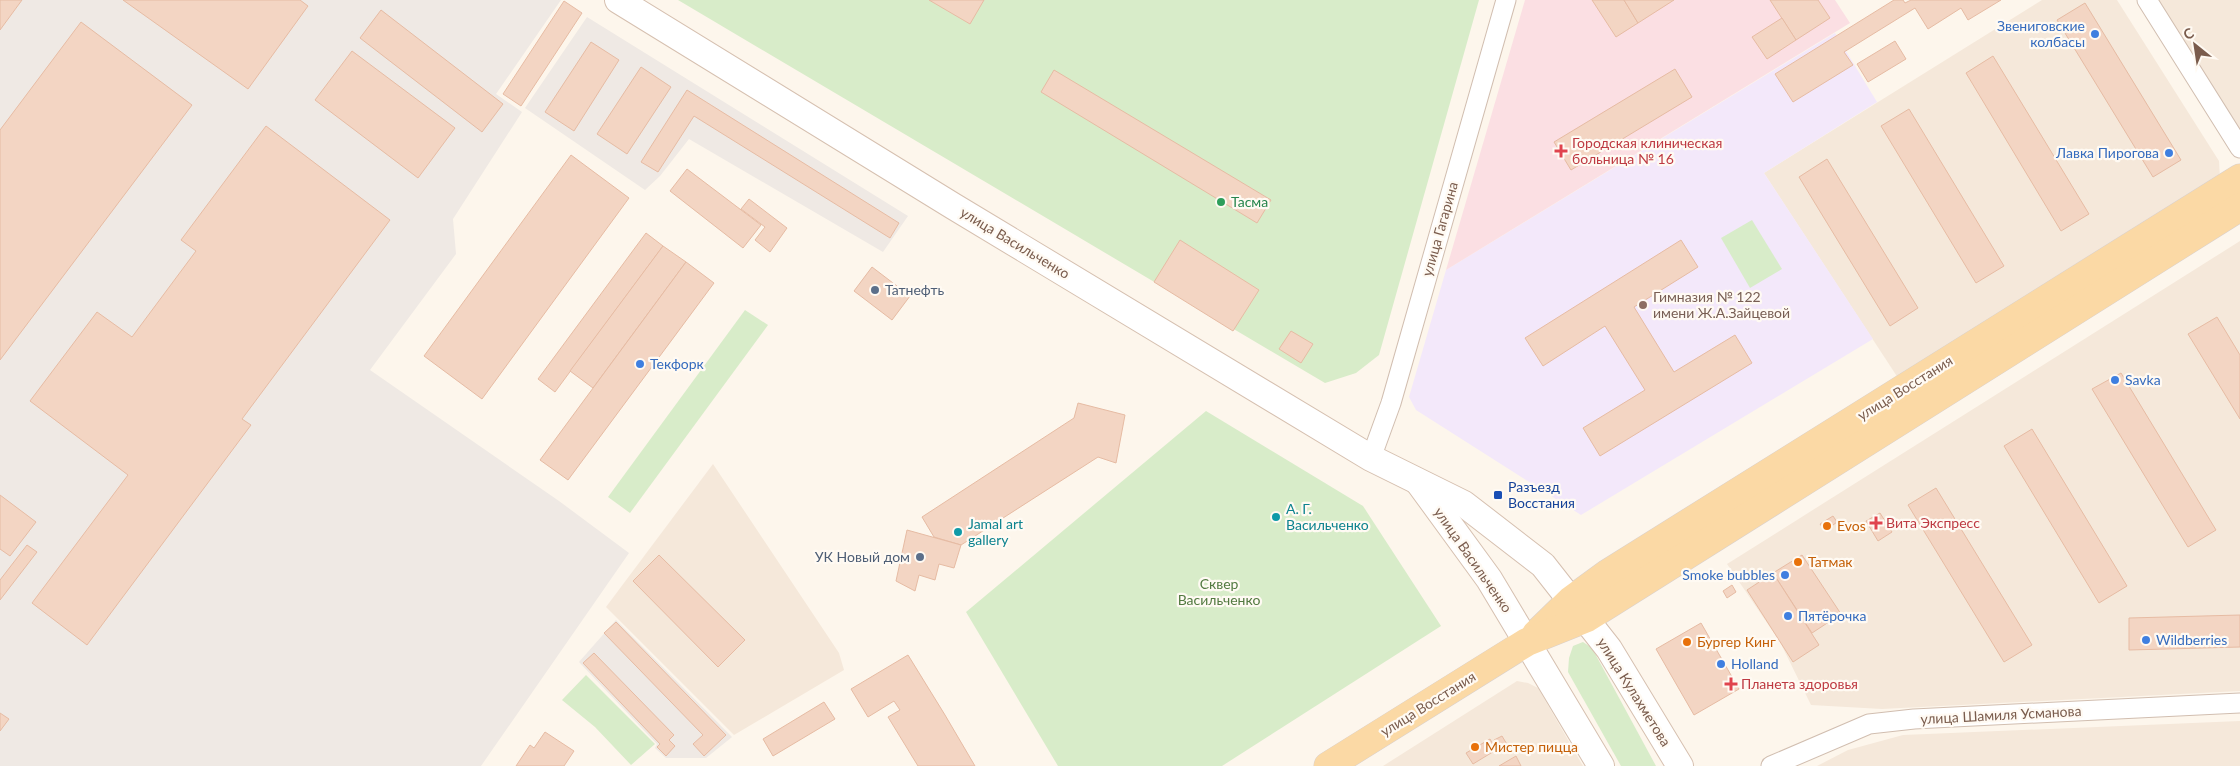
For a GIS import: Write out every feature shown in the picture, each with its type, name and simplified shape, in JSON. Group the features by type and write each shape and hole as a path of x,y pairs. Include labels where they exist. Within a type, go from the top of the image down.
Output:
{"main road":[{"name":"улица Васильченко","path":"618,0 953,206 1371,458 1464,504 1543,565 1579,609"},
{"name":"улица Восстания","path":"1579,609 1608,573 2240,178"},
{"name":"улица Восстания","path":"1328,766 1579,609 2240,207"},
{"name":"улица Васильченко","path":"1416,479 1489,579 1527,642"},
{"name":"улица Кулахметова","path":"1579,609 1609,650 1680,766"},
{"path":"1527,642 1602,766"}],"street":[{"name":"улица Гагарина","path":"1371,458 1391,403 1506,0"},
{"path":"2147,0 2240,148"},
{"name":"улица Шамиля Усманова","path":"1771,766 1868,724 1914,719 2240,703"}],"shaded area":[{"path":"0,0 561,0 496,94 522,112 453,219 456,254 370,370 559,501 629,553 481,766 0,766"},
{"name":"Городская клиническая больница № 16","path":"1525,0 1835,0 1850,23 1446,270"},
{"path":"2042,0 2117,0 2219,161 2220,179 1900,381 1764,173"},
{"path":"2147,0 2240,0 2240,145"},
{"path":"587,17 908,216 883,252 689,139 660,176 645,190 525,108"},
{"name":"Гимназия № 122 имени Ж.А.Зайцевой","path":"1835,33 1877,102 1764,173 1873,339 1581,515 1416,410 1409,397 1446,270"},
{"path":"2240,241 2240,691 1882,709 1811,705 1780,642 1727,564"},
{"path":"713,464 839,653 844,670 734,735 606,607"},
{"path":"616,620 732,737 706,758 666,758 655,748 657,744 579,662"},
{"path":"1517,681 1528,683 1538,688 1583,766 1383,766"},
{"path":"2240,721 2240,766 1817,766 1848,750 1903,735"}],"green space":[{"name":"Тасма","path":"678,0 1479,0 1379,355 1356,373 1325,383"},
{"path":"1752,220 1782,269 1750,288 1721,238"},
{"path":"745,310 768,325 630,513 608,497"},
{"name":"Сквер Васильченко","path":"1206,411 1363,506 1441,626 1222,766 1058,766 966,612"},
{"path":"1583,642 1592,648 1656,766 1621,766 1568,672 1569,658 1573,646"},
{"path":"586,675 655,744 631,765 595,727 562,700"}],"building":[{"path":"0,0 22,0 0,30"},
{"path":"123,0 300,0 308,6 248,89"},
{"path":"929,0 984,0 970,24"},
{"path":"1592,0 1624,0 1638,23 1616,37"},
{"path":"1624,0 1674,0 1638,23"},
{"path":"1770,0 1818,0 1830,18 1796,40"},
{"path":"1894,0 1903,0 1905,3 1911,0 2001,0 1968,20 1961,8 1928,29 1915,8 1844,52 1853,65 1793,102 1775,74"},
{"path":"564,1 582,13 521,106 503,94"},
{"path":"2085,3 2181,160 2153,177 2057,20"},
{"path":"381,10 503,104 482,132 360,38"},
{"path":"1782,18 1796,40 1767,59 1752,37"},
{"path":"81,22 192,105 0,360 0,130"},
{"path":"1895,41 1906,59 1868,82 1857,64"},
{"path":"591,42 619,60 574,131 545,112"},
{"path":"352,51 455,128 418,178 315,100"},
{"path":"1993,56 2089,214 2061,231 1966,73"},
{"path":"641,67 671,87 627,154 597,134"},
{"path":"1675,69 1692,97 1571,170 1554,142"},
{"path":"1054,70 1271,200 1257,223 1041,92"},
{"path":"687,90 899,223 890,238 694,116 658,172 641,162"},
{"path":"1909,109 2004,266 1976,283 1881,126"},
{"path":"266,126 390,220 242,419 251,425 87,645 32,603 128,475 30,401 97,312 132,337 196,251 181,240"},
{"path":"571,155 629,198 482,399 424,356"},
{"path":"1827,159 1918,308 1890,326 1799,177"},
{"path":"687,169 761,225 743,248 670,191"},
{"path":"749,199 787,228 770,252 755,240 765,227 741,209"},
{"path":"646,233 663,246 555,392 538,379"},
{"path":"1180,240 1259,290 1233,331 1154,282"},
{"path":"1681,240 1698,267 1634,307 1674,372 1735,335 1752,363 1600,456 1583,428 1645,390 1605,326 1543,366 1525,338"},
{"path":"663,246 686,262 593,388 570,371"},
{"path":"686,262 714,283 568,480 540,460"},
{"path":"872,267 910,296 892,320 854,291"},
{"path":"2217,317 2240,355 2240,419 2188,334"},
{"path":"1291,331 1313,344 1301,363 1279,349"},
{"path":"2121,373 2216,530 2188,547 2092,389"},
{"path":"1078,403 1125,415 1116,463 1098,457 961,545 934,537 922,517 1074,418"},
{"path":"2032,429 2127,586 2099,603 2004,446"},
{"path":"1936,488 2032,645 2004,662 1908,505"},
{"path":"0,495 36,522 10,556 0,549"},
{"path":"1880,513 1892,532 1878,541 1866,521"},
{"path":"1833,516 1837,522 1825,531 1820,524"},
{"path":"907,530 961,545 954,568 939,564 935,580 919,575 915,591 896,581"},
{"path":"27,545 37,552 0,600 0,580"},
{"path":"659,555 745,640 718,667 633,581"},
{"path":"1802,555 1841,614 1812,633 1773,573"},
{"path":"1773,573 1819,645 1793,662 1747,590"},
{"path":"1732,585 1736,592 1727,598 1723,591"},
{"path":"2240,615 2240,647 2129,650 2129,618"},
{"path":"616,622 726,735 704,756 693,744 703,735 604,633"},
{"path":"1701,623 1739,689 1694,715 1656,649"},
{"path":"594,653 674,735 669,740 675,746 666,756 657,747 660,744 583,663"},
{"path":"908,655 975,766 918,766 888,717 900,710 894,701 868,717 851,689"},
{"path":"824,702 835,719 773,756 763,739"},
{"path":"0,713 9,719 0,731"},
{"path":"545,732 574,751 564,766 516,766 530,745 534,748"},
{"path":"1502,736 1508,746 1500,751 1494,740"},
{"path":"1490,739 1496,750 1473,764 1466,753"},
{"path":"1516,756 1521,766 1499,766"}],"place":[{"name":"Звениговские колбасы","path":"2095,34"},
{"name":"Городская клиническая больница № 16","path":"1561,151"},
{"name":"Лавка Пирогова","path":"2169,153"},
{"name":"Тасма","path":"1221,202"},
{"name":"Татнефть","path":"875,290"},
{"name":"Гимназия № 122 имени Ж.А.Зайцевой","path":"1643,305"},
{"name":"Текфорк","path":"640,364"},
{"name":"Savka","path":"2115,380"},
{"name":"Разъезд Восстания","path":"1498,495"},
{"name":"А. Г. Васильченко","path":"1276,517"},
{"name":"Вита Экспресс","path":"1876,523"},
{"name":"Evos","path":"1827,526"},
{"name":"Jamal art gallery","path":"958,532"},
{"name":"УК Новый дом","path":"920,557"},
{"name":"Татмак","path":"1798,562"},
{"name":"Smoke bubbles","path":"1785,575"},
{"name":"Пятёрочка","path":"1788,616"},
{"name":"Wildberries","path":"2146,640"},
{"name":"Бургер Кинг","path":"1687,642"},
{"name":"Holland","path":"1721,664"},
{"name":"Планета здоровья","path":"1731,684"},
{"name":"Мистер пицца","path":"1475,747"}]}
